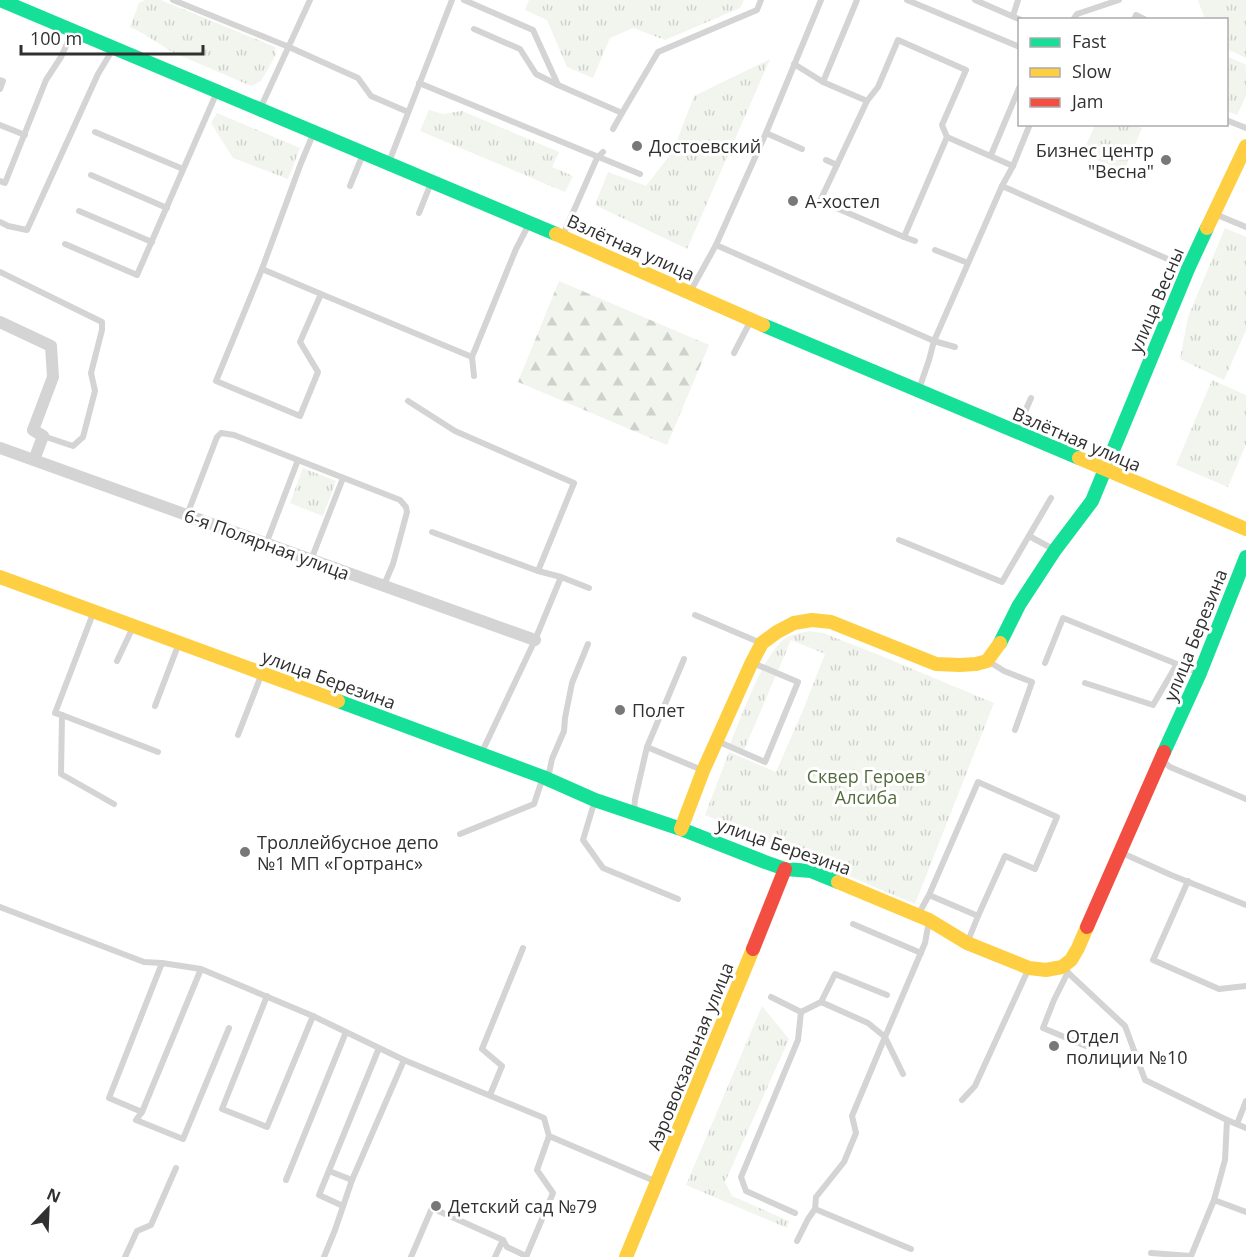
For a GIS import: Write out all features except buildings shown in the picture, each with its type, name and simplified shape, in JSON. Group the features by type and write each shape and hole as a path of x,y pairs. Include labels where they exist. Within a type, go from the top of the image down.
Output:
{"street":[{"name":"Взлётная улица","path":"0,0 563,236 751,320 1246,529"},
{"path":"30,13 36,0"},
{"name":"улица Весны","path":"1104,470 1188,269 1246,146"},
{"path":"0,322 51,346 53,377 33,430 43,436 34,460"},
{"name":"6-я Полярная улица","path":"0,447 535,640"},
{"path":"681,829 727,715 762,643 794,623 812,620 831,622 936,664 960,665 987,661 998,648 1019,605 1055,550 1092,501 1104,470"},
{"name":"улица Березина","path":"0,577 95,610 545,778 595,800 681,829 785,869 812,871 923,918 967,943 1029,968 1046,970 1065,969 1078,948 1200,673 1246,557"},
{"path":"1228,603 1246,593"},
{"name":"Аэровокзальная улица","path":"626,1257 785,869"}],"lane":[{"path":"173,0 358,78 371,96 408,112"},
{"path":"260,109 310,0"},
{"path":"388,164 452,0"},
{"path":"464,0 533,30 558,85"},
{"path":"613,129 658,52 757,10 761,0"},
{"path":"690,292 716,245 766,133 821,0"},
{"path":"823,82 857,0"},
{"path":"907,0 1018,46"},
{"path":"975,0 1018,18"},
{"path":"1013,16 1018,0"},
{"path":"1074,18 1077,14 1119,0"},
{"path":"474,29 520,49 536,74 622,113"},
{"path":"0,181 5,183 46,80 73,31"},
{"path":"915,241 820,201 867,101 878,87 898,40 966,70 942,125 947,137 1013,166"},
{"path":"0,222 27,230 98,74 113,48"},
{"path":"794,64 823,82 867,101"},
{"path":"0,80 3,81 0,89"},
{"path":"419,83 640,174"},
{"path":"64,244 137,275 217,91"},
{"path":"991,155 1018,91"},
{"path":"1228,120 1246,129"},
{"path":"0,125 24,135"},
{"path":"919,390 934,341 1029,126"},
{"path":"95,132 183,169"},
{"path":"314,132 216,381 300,416 318,372 300,342 321,294"},
{"path":"766,133 802,149"},
{"path":"904,237 947,137"},
{"path":"563,236 597,158 603,152"},
{"path":"350,186 364,153"},
{"path":"826,160 837,165"},
{"path":"91,175 167,208"},
{"path":"419,213 432,181"},
{"path":"1002,186 1188,269"},
{"path":"79,211 152,242"},
{"path":"1214,213 1246,227"},
{"path":"474,376 472,357 516,249 530,222"},
{"path":"716,245 934,341 955,347"},
{"path":"935,250 968,263"},
{"path":"262,269 472,357"},
{"path":"0,272 102,322 91,372 95,391 83,437 73,446 43,436"},
{"path":"734,353 751,320"},
{"path":"1016,432 1031,398"},
{"path":"408,401 455,431 574,483 538,571"},
{"path":"187,515 217,437 221,433 234,435 400,500 407,512 393,564 384,585"},
{"path":"257,454 261,446"},
{"path":"266,544 298,460"},
{"path":"311,560 343,478"},
{"path":"379,501 383,493"},
{"path":"899,540 1002,582 1051,498"},
{"path":"432,532 589,588"},
{"path":"1029,536 1055,550"},
{"path":"481,755 535,640 561,577"},
{"path":"95,610 55,713 158,752"},
{"path":"695,615 762,643"},
{"path":"1045,663 1063,618 1200,673"},
{"path":"117,661 134,625"},
{"path":"155,706 179,642"},
{"path":"460,834 534,804 564,731 572,682 588,644"},
{"path":"634,814 635,799 647,747 684,659"},
{"path":"987,661 1004,671 1032,682 1014,730"},
{"path":"717,741 765,762 798,682 752,663"},
{"path":"1085,683 1152,705 1177,664"},
{"path":"238,735 262,673"},
{"path":"62,714 61,774 114,804"},
{"path":"647,747 703,771"},
{"path":"1161,759 1170,767 1246,799"},
{"path":"798,1241 815,1209 816,1197 844,1162 856,1133 852,1116 925,943 923,918 929,895 978,782 1057,817 1035,869 1005,856 967,943"},
{"path":"595,800 583,840 603,868 678,899"},
{"path":"1119,852 1246,905"},
{"path":"1188,881 1153,960 1219,989 1246,986"},
{"path":"929,895 978,916"},
{"path":"0,907 144,962 201,969 544,1118 549,1136 537,1170 553,1193 526,1257 507,1247 502,1240 432,1208 411,1257"},
{"path":"853,924 921,953"},
{"path":"489,1095 502,1066 482,1049 523,948"},
{"path":"142,1112 109,1098 162,963"},
{"path":"962,1100 975,1086 1029,968"},
{"path":"201,969 142,1112 136,1120 183,1139 229,1028"},
{"path":"1086,1046 1043,1028 1065,969 1125,1026 1145,1080 1246,1128"},
{"path":"801,1012 821,1002 835,974 887,995"},
{"path":"267,996 222,1108 267,1126 313,1016"},
{"path":"771,997 801,1012"},
{"path":"821,1002 868,1023 885,1037 903,1074"},
{"path":"795,1213 746,1191 741,1177 798,1040 801,1012"},
{"path":"286,1180 346,1032"},
{"path":"343,1206 319,1195 379,1048"},
{"path":"324,1257 352,1180 404,1059"},
{"path":"1237,1124 1246,1101"},
{"path":"1151,1253 1191,1256 1214,1200 1225,1160 1227,1120"},
{"path":"549,1136 658,1182"},
{"path":"125,1257 137,1232 151,1225 176,1168"},
{"path":"329,1171 352,1180"},
{"path":"1214,1200 1246,1212"},
{"path":"815,1209 912,1249"},
{"path":"495,1257 502,1240"}],"green space":[{"path":"145,0 161,0 275,47 276,55 261,81 251,86 172,52 130,27 139,3"},
{"path":"529,0 744,0 740,8 665,40 633,28 610,38 593,78 567,67 547,20 525,10"},
{"path":"1198,0 1246,0 1246,58 1228,49 1228,18 1205,18"},
{"path":"1229,57 1246,65 1246,96 1237,115 1228,111"},
{"path":"770,59 687,249 595,205 608,172 646,186 673,151 694,96"},
{"path":"429,110 443,114 462,111 559,152 552,167 573,176 565,192 420,131"},
{"path":"217,113 300,148 288,179 233,158 211,123"},
{"path":"1095,126 1142,128 1124,171 1082,154"},
{"path":"1225,228 1246,237 1246,330 1224,380 1180,359 1188,317"},
{"path":"559,281 709,345 667,445 518,382"},
{"path":"1212,380 1246,395 1246,444 1228,487 1176,465"},
{"path":"303,468 336,481 323,516 290,503"},
{"name":"Сквер Героев Алсиба","path":"809,631 823,633 994,703 915,904 705,815 729,752 776,772 825,654 791,640 744,750 730,744 754,686 770,657 786,638"},
{"path":"762,1006 789,1039 725,1182 732,1196 789,1221 787,1228 686,1185"}],"traffic: fast":[{"path":"0,0 556,234"},
{"path":"1000,643 1019,605 1055,550 1092,501 1207,228"},
{"path":"763,325 1079,458"},
{"path":"1164,752 1200,673 1246,557"},
{"path":"338,701 543,777 595,800 681,829 765,862 785,869 811,871 838,882"}],"traffic: slow":[{"path":"1207,228 1246,146"},
{"path":"556,234 763,325"},
{"path":"1079,458 1246,529"},
{"path":"0,577 338,701"},
{"path":"681,829 703,771 751,664 762,643 777,632 794,623 812,620 831,622 936,664 960,665 987,661 1000,643"},
{"path":"838,882 929,920 967,943 1029,968 1046,970 1062,967 1071,960 1087,927"},
{"path":"626,1257 753,949"}],"traffic: jam":[{"path":"1087,927 1164,752"},
{"path":"753,949 785,869"}],"place":[{"name":"Достоевский","path":"637,146"},
{"name":"Бизнес центр \"Весна\"","path":"1166,160"},
{"name":"А-хостел","path":"793,201"},
{"name":"Полет","path":"620,710"},
{"name":"Троллейбусное депо №1 МП «Гортранс»","path":"245,852"},
{"name":"Отдел полиции №10","path":"1054,1046"},
{"name":"Детский сад №79","path":"436,1206"}]}
